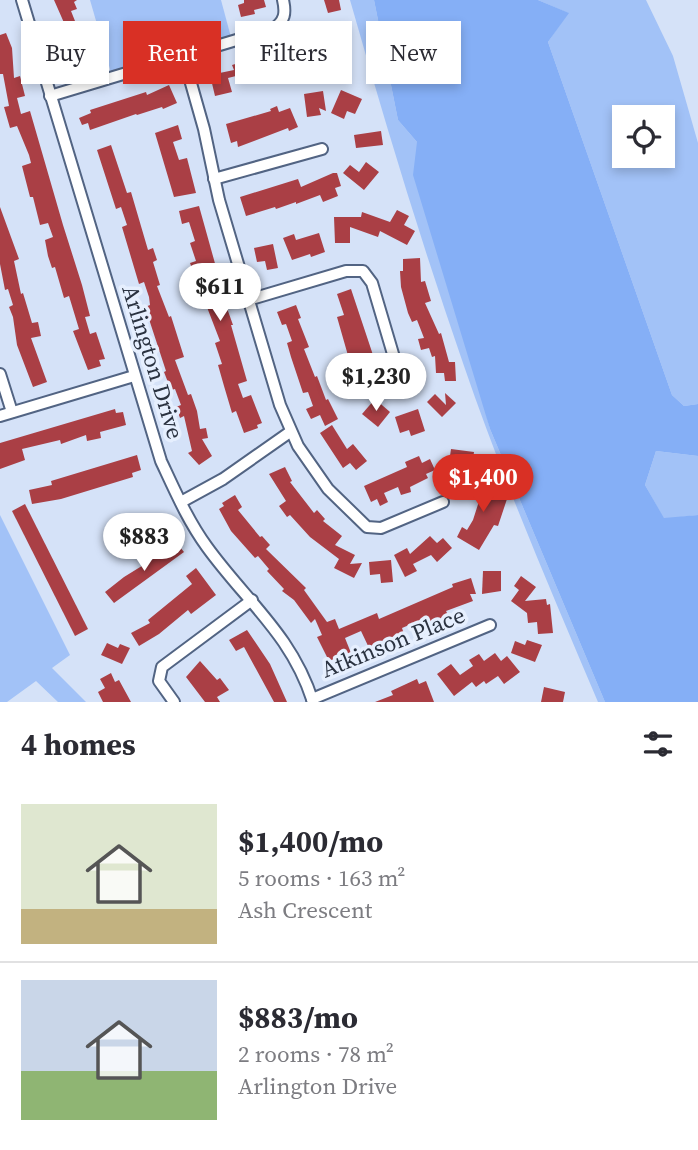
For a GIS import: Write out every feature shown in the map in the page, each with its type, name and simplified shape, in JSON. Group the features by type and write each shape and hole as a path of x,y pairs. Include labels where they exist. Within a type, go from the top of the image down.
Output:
{"street":[{"name":"Arlington Drive","path":"22,0 161,461 207,547 279,632 313,700"},
{"path":"221,44 273,29 285,16 283,0"},
{"path":"50,96 123,73"},
{"path":"191,84 214,179 248,300 290,432 321,481 367,527 381,528 443,502"},
{"path":"214,179 322,149"},
{"path":"248,300 346,271 363,271 372,283 401,381"},
{"path":"0,374 6,414 134,376"},
{"path":"181,502 223,480 290,432"},
{"path":"174,702 159,681 162,667 252,600"},
{"name":"Atkinson Place","path":"313,700 491,625"}],"shaded area":[{"path":"90,0 221,0 232,41 221,44 221,21 123,21 123,73 112,76 109,66 109,21 96,21"},
{"path":"350,0 374,0 378,21 366,21 366,55"},
{"path":"374,0 538,0 569,13 548,42 672,395 684,406 698,404 698,456 656,451 645,485 664,518 698,515 698,702 605,702 490,429 413,175 417,142 398,120 391,84 461,84 461,21 378,21"},
{"path":"538,0 646,0 673,56 698,143 698,404 684,406 672,395 548,42 568,13"},
{"path":"374,84 391,84 398,120 417,142 490,429 605,702 598,702 495,451 448,321"},
{"path":"656,451 698,456 698,515 664,519 645,485"},
{"path":"0,515 70,655 52,668 86,702 58,702 36,681 7,702 0,702"}],"building":[{"path":"54,0 77,0 74,2 77,9 71,11 75,21 63,21"},
{"path":"244,0 264,0 266,7 254,10 255,14 241,17 238,5 244,3"},
{"path":"324,0 339,0 341,10 328,13"},
{"path":"6,33 12,48 14,78 20,76 25,96 17,98 21,114 30,111 82,285 90,316 85,317 90,334 96,332 105,359 99,360 101,366 88,370 73,331 79,329 69,296 64,298 55,267 52,268 48,256 45,240 53,237 48,223 40,225 33,197 30,197 22,166 31,163 29,155 17,126 10,128 4,107 9,106 3,74 0,74 0,35"},
{"path":"235,64 235,76 228,78 232,92 215,96 212,84 221,84 221,73 234,70 232,65"},
{"path":"169,85 177,103 163,109 162,107 136,114 90,130 88,123 82,125 79,118 91,113 90,110 146,92 147,95"},
{"path":"341,90 362,99 355,114 347,111 344,119 331,113"},
{"path":"323,91 326,111 319,108 321,115 307,117 304,94"},
{"path":"277,106 279,112 290,108 298,127 289,131 288,128 238,147 237,141 231,143 226,124 271,111 270,109"},
{"path":"178,125 182,139 173,142 179,160 187,158 196,193 174,197 155,133"},
{"path":"381,131 383,145 356,148 354,135"},
{"path":"111,145 127,193 131,192 148,250 153,248 157,260 153,262 160,285 157,286 169,317 171,316 184,357 175,360 188,395 191,394 200,429 206,428 208,438 202,439 212,456 199,465 188,453 192,451 184,416 180,418 176,407 181,405 164,372 166,371 145,307 150,305 149,297 144,282 139,284 122,227 127,225 121,207 116,209 97,150"},
{"path":"366,162 379,172 364,190 343,173 350,165 359,172"},
{"path":"337,173 341,186 335,188 338,196 323,202 320,195 296,204 246,216 240,197 298,179 301,187"},
{"path":"199,206 216,267 207,270 212,285 218,283 233,325 247,381 238,384 243,398 251,395 262,423 257,425 258,428 244,433 236,411 232,413 218,365 222,364 215,343 220,341 190,263 196,261 190,243 195,241 189,222 182,224 179,211"},
{"path":"0,207 19,259 14,261 21,294 23,293 32,323 38,322 41,336 31,338 47,382 33,387 17,345 9,307 13,305 8,289 5,290 0,264"},
{"path":"397,210 409,216 404,225 415,231 407,245 380,231 378,237 350,227 350,243 335,243 334,217 361,217 362,212 390,222"},
{"path":"319,233 325,252 292,260 283,238 294,234 296,240"},
{"path":"273,244 278,268 267,270 265,261 257,262 254,248"},
{"path":"420,258 421,282 425,281 431,301 425,303 439,334 441,333 449,362 455,362 456,381 445,381 444,373 436,373 435,356 432,357 429,348 421,350 418,339 424,338 417,320 412,322 408,313 400,271 403,271 403,259"},
{"path":"351,289 373,355 365,357 376,372 368,378 372,384 361,391 350,375 353,373 337,317 344,315 337,294"},
{"path":"296,305 301,318 298,319 309,347 304,349 326,400 328,399 338,419 325,426 320,415 311,419 306,409 313,406 308,392 303,393 287,343 292,341 286,324 282,325 277,312"},
{"path":"445,393 456,403 442,417 427,402 435,394 446,405"},
{"path":"375,399 390,412 378,427 362,414"},
{"path":"115,409 116,413 123,412 126,425 100,432 101,438 87,441 86,435 61,444 60,440 22,449 25,460 0,469 0,443"},
{"path":"418,409 425,431 411,436 409,430 400,433 395,417"},
{"path":"332,425 347,449 353,444 367,461 356,470 350,463 343,468 320,433"},
{"path":"451,449 474,452 471,473 448,470"},
{"path":"137,455 141,470 132,473 133,477 61,499 32,504 29,490 52,485 51,481"},
{"path":"419,456 422,463 430,459 435,470 426,474 428,478 410,487 411,492 401,495 398,487 384,493 388,502 380,506 377,499 371,502 364,486 407,467 405,462"},
{"path":"285,467 292,481 290,482 314,513 317,510 325,519 323,521 342,536 335,545 355,555 350,564 362,563 354,578 334,568 339,559 310,537 290,515 287,517 279,506 286,501 269,474"},
{"path":"483,472 494,481 486,491 507,499 498,526 494,525 479,550 457,537 462,527 467,530 473,520 481,495 470,486"},
{"path":"235,495 242,507 238,510 270,545 266,549 306,588 304,590 327,622 335,619 339,629 377,613 379,619 453,587 452,584 471,578 476,594 470,594 473,601 446,611 449,617 424,627 421,620 402,628 404,634 370,650 361,631 345,638 353,658 338,663 336,658 329,661 317,637 322,635 315,619 311,623 294,600 282,591 284,589 267,571 269,569 258,556 255,558 231,531 219,509 224,506 222,503"},
{"path":"25,504 88,629 75,636 12,511"},
{"path":"430,536 437,543 443,538 452,548 437,562 431,555 413,564 417,571 405,577 394,555 407,548 410,554"},
{"path":"175,541 184,552 114,603 105,592 158,556"},
{"path":"391,560 393,582 381,583 380,574 370,575 369,562"},
{"path":"196,568 216,595 191,614 188,610 159,634 139,646 131,633 150,623 148,620 192,584 186,576"},
{"path":"483,571 501,571 501,591 482,594"},
{"path":"521,576 536,587 525,601 546,599 547,605 550,604 553,633 538,634 537,622 528,623 527,613 511,601 519,590 514,586"},
{"path":"247,630 270,664 287,702 274,702 244,647 236,651 229,640"},
{"path":"527,640 542,645 535,662 511,653 515,641 525,645"},
{"path":"107,643 118,648 120,644 130,648 122,664 101,655"},
{"path":"495,653 501,661 507,656 520,672 504,684 498,676 476,687 472,682 454,696 437,674 451,664 460,675 473,666 469,660 479,654 484,661"},
{"path":"200,661 217,680 220,678 229,690 217,697 220,702 205,702 186,677"},
{"path":"111,673 115,682 119,680 131,702 103,702 98,692 105,688 100,679"},
{"path":"417,679 419,684 426,681 434,702 375,702 393,695 391,691"},
{"path":"544,687 565,692 563,702 541,702"}]}
